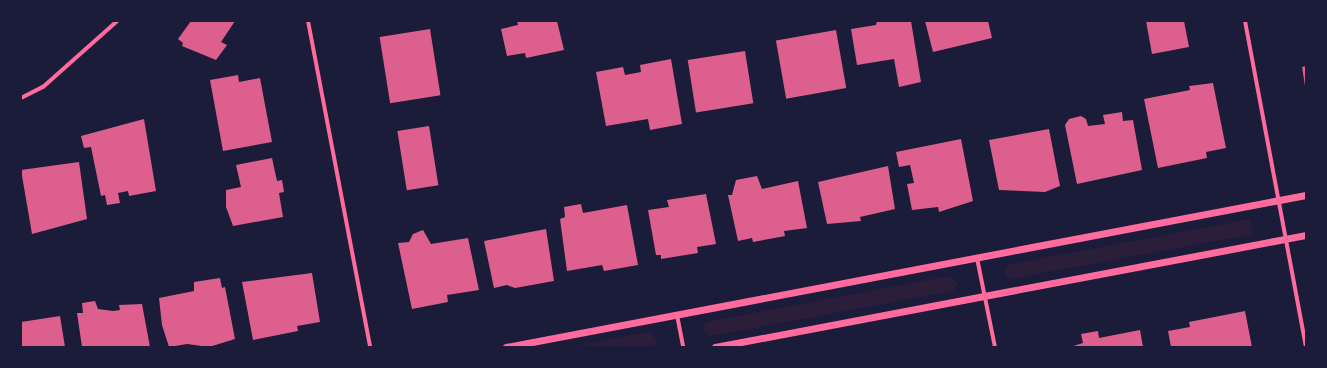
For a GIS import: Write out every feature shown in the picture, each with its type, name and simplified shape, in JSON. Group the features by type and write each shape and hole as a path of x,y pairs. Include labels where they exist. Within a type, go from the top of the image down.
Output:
{"street":[{"path":"21,98 43,87 117,21"},
{"path":"308,21 370,347"},
{"path":"1246,21 1306,346"},
{"path":"506,347 1306,196"},
{"path":"715,347 1306,235"},
{"path":"978,258 995,347"},
{"path":"677,315 683,347"}],"shaded area":[{"path":"1250,219 1253,234 1011,279 1005,276 1005,268 1011,264"},
{"path":"949,276 958,283 953,291 711,336 703,330 704,324 711,321"},
{"path":"649,332 658,341 653,347 570,347"}],"building":[{"path":"191,21 235,21 221,42 227,45 216,60 182,46 183,43 178,39"},
{"path":"517,21 557,21 564,50 526,58 525,53 507,56 501,29 518,25"},
{"path":"877,21 911,21 921,82 899,87 894,59 857,65 851,29 876,25"},
{"path":"925,21 988,21 992,38 933,52"},
{"path":"1146,21 1184,21 1189,47 1152,54"},
{"path":"430,29 440,95 390,103 380,37"},
{"path":"836,30 846,88 786,99 776,41"},
{"path":"745,51 753,103 696,112 688,60"},
{"path":"671,59 682,124 650,130 648,119 606,126 596,72 623,67 625,75 641,72 640,65"},
{"path":"1306,66 1306,86 1305,86 1302,67"},
{"path":"238,75 239,82 260,78 272,142 223,151 210,80"},
{"path":"1213,83 1226,148 1206,152 1207,158 1158,168 1144,99 1190,90 1189,86"},
{"path":"1122,112 1123,121 1133,120 1142,170 1077,184 1065,125 1069,119 1081,116 1086,119 1088,126 1105,124 1103,115"},
{"path":"144,119 156,191 129,196 128,191 118,193 120,203 107,205 105,195 101,196 91,147 84,148 81,136"},
{"path":"429,126 438,185 407,190 397,131"},
{"path":"1049,129 1060,186 1045,192 999,190 989,140"},
{"path":"961,139 973,201 939,212 938,207 912,210 907,184 914,183 910,165 899,167 896,152"},
{"path":"272,158 277,181 282,180 284,192 279,193 283,217 233,226 226,207 226,190 241,187 236,165"},
{"path":"79,162 87,219 32,234 21,170"},
{"path":"888,166 895,209 860,217 861,221 827,224 818,182"},
{"path":"757,176 762,189 798,181 807,228 784,231 785,236 753,242 752,238 738,241 728,195 732,195 736,180"},
{"path":"706,194 716,244 697,247 698,253 661,259 661,255 656,255 648,210 669,207 667,200"},
{"path":"581,204 583,213 627,205 638,265 604,271 602,265 567,271 560,219 565,217 564,207"},
{"path":"546,229 554,281 515,288 507,285 494,288 484,241"},
{"path":"423,230 431,244 468,238 479,290 447,295 448,302 412,309 398,243 409,242 413,234"},
{"path":"312,273 320,322 297,326 298,331 253,340 242,282"},
{"path":"220,278 222,288 225,287 235,339 209,347 187,344 169,347 162,325 159,298 194,291 194,282"},
{"path":"95,301 98,309 113,311 120,310 119,305 142,304 150,347 82,347 77,313 83,313 82,303"},
{"path":"1245,311 1252,347 1171,347 1168,331 1190,327 1189,322"},
{"path":"60,316 65,347 21,347 21,322"},
{"path":"1140,330 1143,347 1070,347 1083,343 1081,334 1098,331 1099,338"}]}
